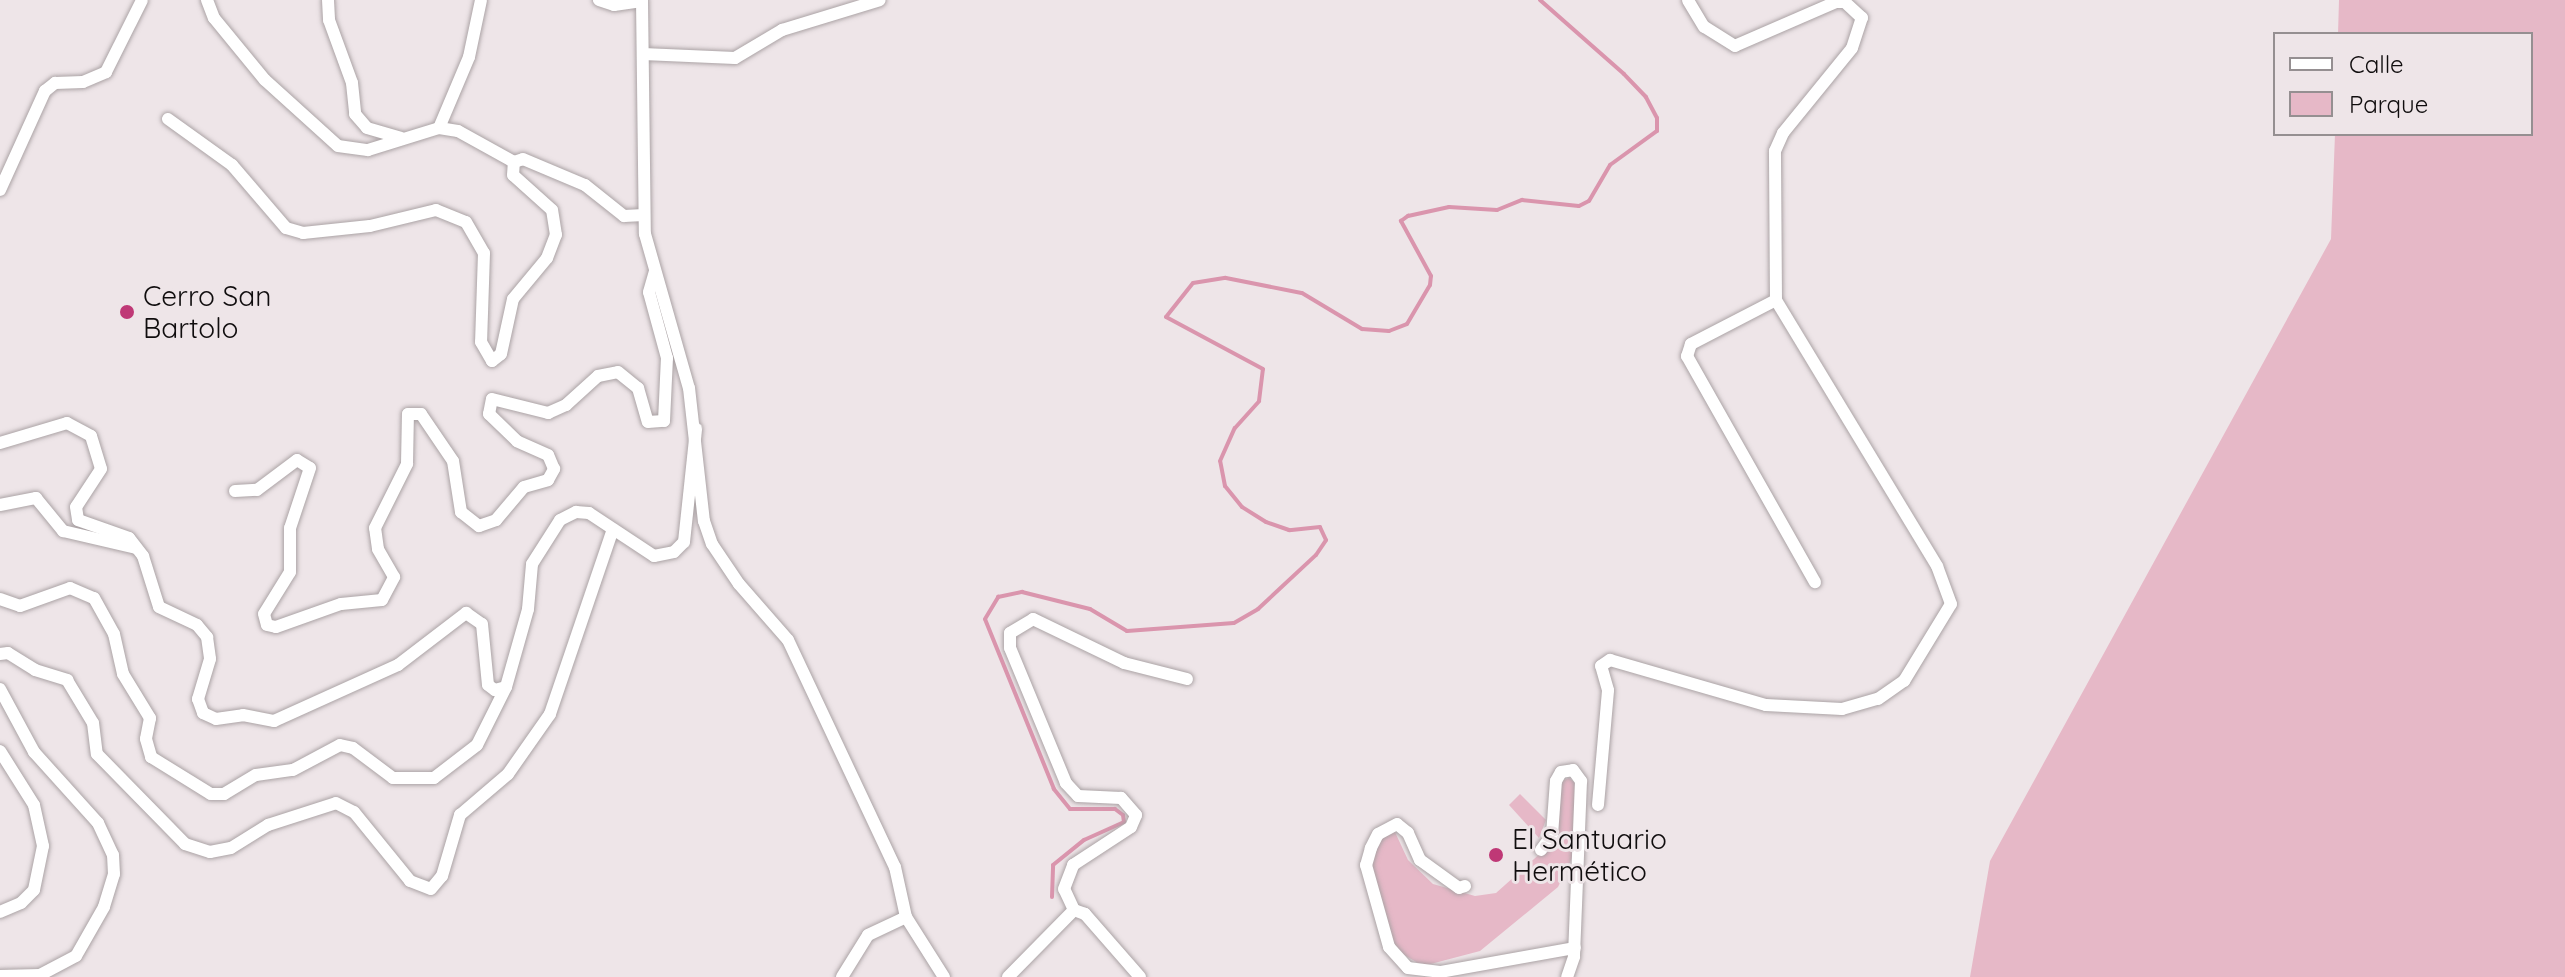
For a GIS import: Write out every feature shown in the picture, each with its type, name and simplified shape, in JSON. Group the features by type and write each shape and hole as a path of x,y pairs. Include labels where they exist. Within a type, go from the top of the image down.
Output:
{"street":[{"path":"0,190 45,91 55,83 83,82 106,72 142,0"},
{"path":"207,0 214,18 265,80 331,142 368,150 439,128 458,131 514,162 523,159 585,185 624,216 644,215"},
{"path":"328,0 329,20 352,83 355,114 367,128 401,138"},
{"path":"439,128 469,57 481,0"},
{"path":"599,0 614,5 642,0 644,215 655,271 696,429 704,521 712,544 788,640 895,867 906,917 944,977"},
{"path":"643,54 735,58 782,30 880,0"},
{"path":"1598,805 1608,690 1601,666 1610,660 1766,705 1842,709 1878,699 1904,681 1951,604 1937,566 1776,300 1775,151 1783,133 1852,48 1862,18 1854,8 1836,2 1735,46 1704,27 1688,0"},
{"path":"168,119 232,165 286,228 303,233 370,226 436,210 466,222 484,253 481,342 492,361 501,354 513,299 547,258 556,235 552,210 513,175 514,162"},
{"path":"235,491 257,490 297,460 310,468 290,528 290,572 264,614 267,625 341,604 382,600 394,577 378,549 375,528 407,464 406,420 411,412 421,414 453,461 461,512 479,526 496,520 524,487 548,480 554,469 548,455 517,441 492,417 487,410 492,399 548,413 566,405 598,376 618,372 638,388 648,422 664,421 669,389 649,292 655,271"},
{"path":"1776,300 1691,344 1687,356 1815,582"},
{"path":"0,443 67,423 86,432 99,449 101,469 78,503 76,516 86,526 123,534 139,549 159,607 197,625 207,637 210,659 198,699 211,718 287,717 398,665 466,613 482,624 488,685 495,690 506,687"},
{"path":"0,599 25,605 70,588 94,598 114,634 123,674 150,718 146,745 151,757 211,794 224,794 256,775 293,770 340,745 353,748 393,778 434,778 477,745 506,687 539,548 570,513 589,513 647,555 661,556 680,548 687,537 696,429"},
{"path":"0,505 36,498 58,528 70,534 139,549"},
{"path":"0,654 8,653 67,680 93,723 97,754 185,844 210,852 231,848 268,825 336,803 354,812 410,881 431,889 442,876 460,815 508,774 550,714 613,529"},
{"path":"1140,977 1085,914 1074,910 1064,889 1073,865 1131,827 1136,815 1121,798 1078,796 1066,783 1010,648 1010,633 1033,619 1124,663 1187,679"},
{"path":"0,689 34,752 98,823 113,855 114,874 104,907 76,956 40,975 0,976"},
{"path":"0,751 38,814 43,846 34,890 21,903 0,912"},
{"path":"1541,850 1552,835 1556,781 1561,772 1573,770 1581,781 1575,948 1567,977"},
{"path":"1465,886 1459,888 1420,860 1408,833 1397,824 1387,826 1371,848 1366,865 1389,947 1408,968 1420,975 1575,948"},
{"path":"1008,977 1074,910"},
{"path":"842,977 868,935 906,917"}],"green space":[{"path":"2339,0 2565,0 2565,977 1970,977 1990,861 2331,239 2335,136 2533,136 2533,32 2338,32"},
{"path":"1569,778 1575,783 1572,858 1558,887 1480,951 1423,966 1401,953 1393,943 1371,864 1383,833 1394,830 1408,860 1433,884 1475,896 1496,893 1544,850 1562,781"},
{"path":"1520,794 1546,820 1539,838 1509,805"}],"waterway":[{"path":"1052,897 1053,865 1084,840 1124,822 1123,815 1115,809 1070,809 1054,789 985,619 998,597 1022,592 1090,609 1127,631 1234,623 1258,609 1316,555 1326,540 1320,527 1289,530 1266,522 1242,507 1225,486 1220,461 1235,428 1259,401 1263,369 1166,317 1193,283 1226,278 1302,293 1362,329 1389,331 1407,324 1430,285 1431,276 1401,221 1408,216 1449,207 1497,210 1522,200 1579,206 1589,201 1610,165 1657,131 1657,118 1646,97 1624,74 1540,0"}],"place":[{"name":"Cerro San Bartolo","path":"127,312"},
{"name":"El Santuario Hermético","path":"1496,855"}]}
